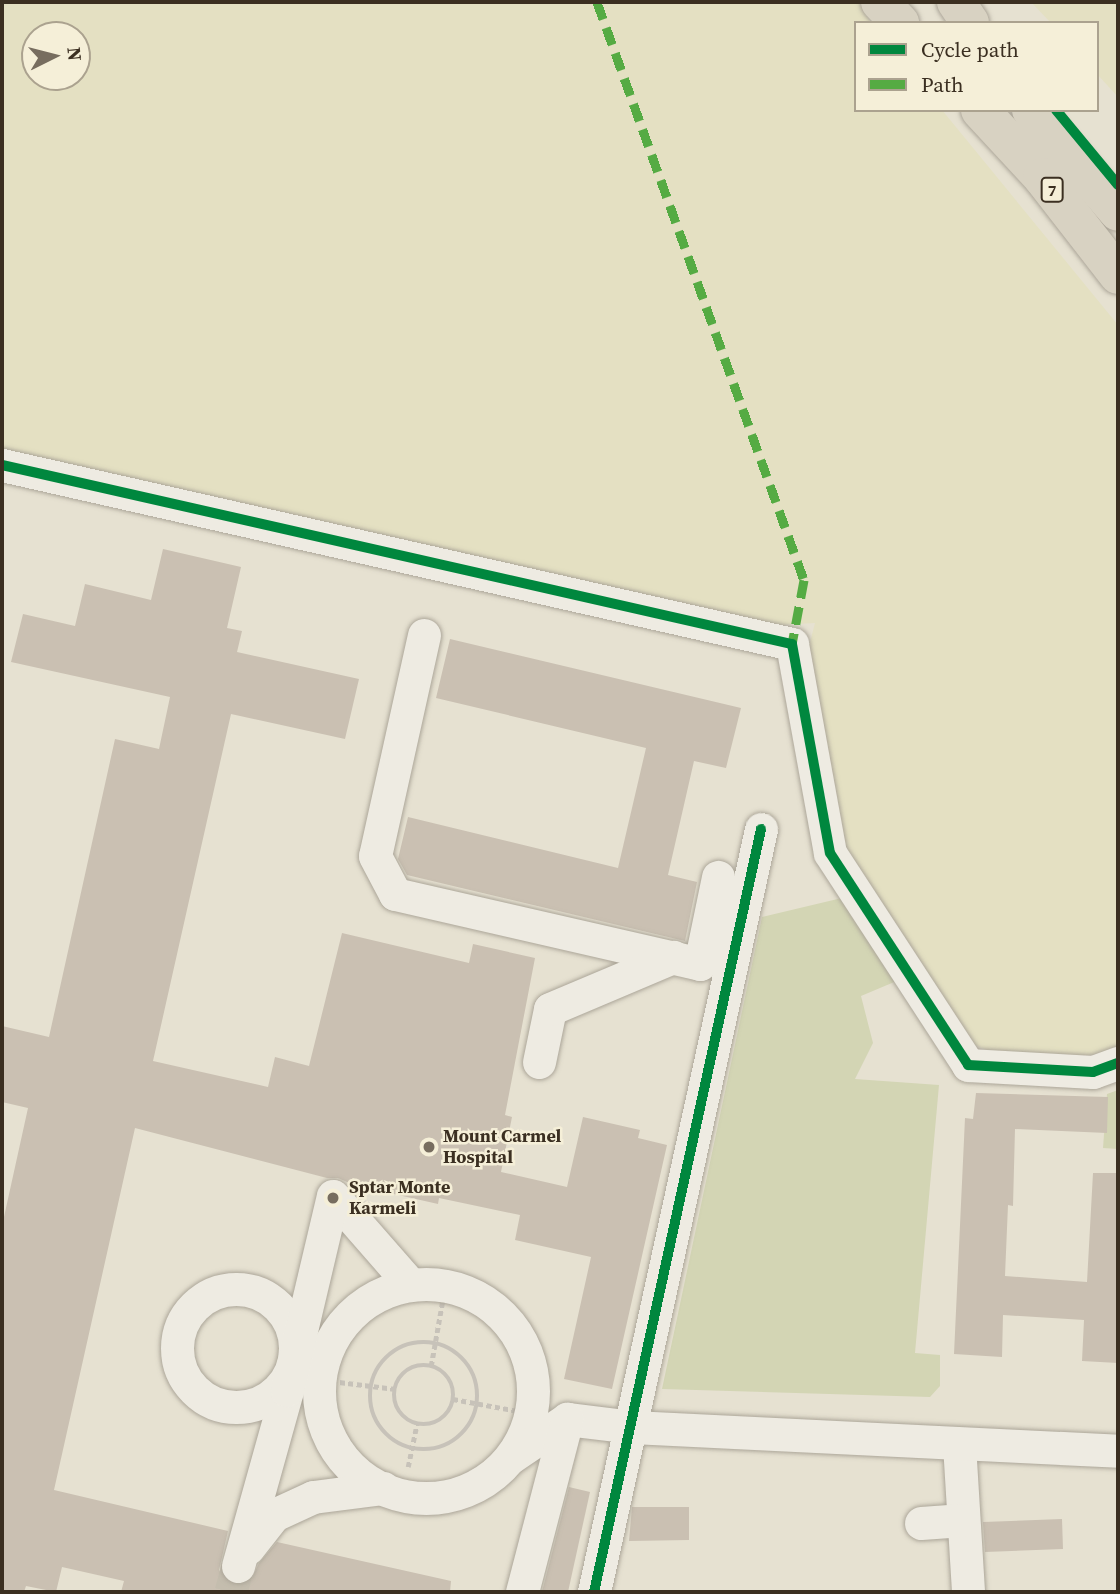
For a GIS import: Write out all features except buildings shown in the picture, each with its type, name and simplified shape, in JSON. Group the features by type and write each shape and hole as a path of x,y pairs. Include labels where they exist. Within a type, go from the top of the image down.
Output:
{"highway":[{"path":"880,2 898,21"},
{"path":"956,2 970,21"},
{"name":"7","path":"983,112 1042,177 1118,275"},
{"name":"7","path":"1033,112 1118,212"}],"street":[{"path":"2,465 792,644 830,853 968,1065 1093,1072 1118,1063"},
{"path":"424,635 375,856 395,894 700,964 718,877"},
{"path":"594,1592 622,1427 761,829"},
{"path":"538,1062 550,1009 673,957"},
{"path":"410,1284 333,1196 239,1562 274,1515 313,1497 391,1492 443,1498 481,1484 511,1458 567,1419 622,1427 1118,1451"},
{"path":"291,1359 378,1294 410,1284 445,1285 482,1299 499,1312 526,1351 530,1370 534,1393 524,1436 511,1458"},
{"path":"321,1416 320,1380 330,1343 349,1316"},
{"path":"291,1359 334,1446 362,1478 391,1492"},
{"path":"530,1370 567,1419"},
{"path":"522,1592 567,1419"},
{"path":"959,1444 968,1592"},
{"path":"921,1523 963,1520"}],"path":[{"path":"431,1366 445,1285"},
{"path":"436,1343 455,1351 468,1363 476,1379 477,1404 466,1430 453,1442 436,1448 414,1448 401,1444 386,1434 376,1419 371,1402 372,1384 378,1367 390,1354 405,1345 436,1343"},
{"path":"431,1366 447,1376 453,1399 448,1413 440,1420 431,1424 417,1423 403,1416 397,1408 395,1389 399,1380 413,1367 431,1366"},
{"path":"320,1380 372,1384 395,1389"},
{"path":"453,1399 529,1413"},
{"path":"391,1492 414,1448 417,1423"}],"shaded area":[{"path":"2,2 858,2 870,21 854,21 854,112 944,112 1118,325 1118,1053 1011,1060 968,1042 837,849 808,650 815,623 780,625 2,454"},
{"path":"1031,2 1118,2 1118,97 1099,76 1099,21 1049,21"}],"green space":[{"path":"846,897 899,980 861,996 873,1043 855,1079 939,1085 915,1353 940,1355 940,1386 930,1397 662,1389 762,917"},
{"path":"1118,1090 1118,1149 1103,1148 1107,1094"}],"tunnel":[{"path":"231,1592 238,1566"}],"marked path":[{"path":"597,2 804,580 792,644"}],"cycle path":[{"path":"1058,112 1118,185"},
{"path":"2,465 792,644 830,853 968,1065 1093,1072 1118,1063"},
{"path":"594,1592 761,829"}],"place":[{"name":"Mount Carmel Hospital","path":"429,1147"},
{"name":"Sptar Monte Karmeli","path":"333,1198"}]}
